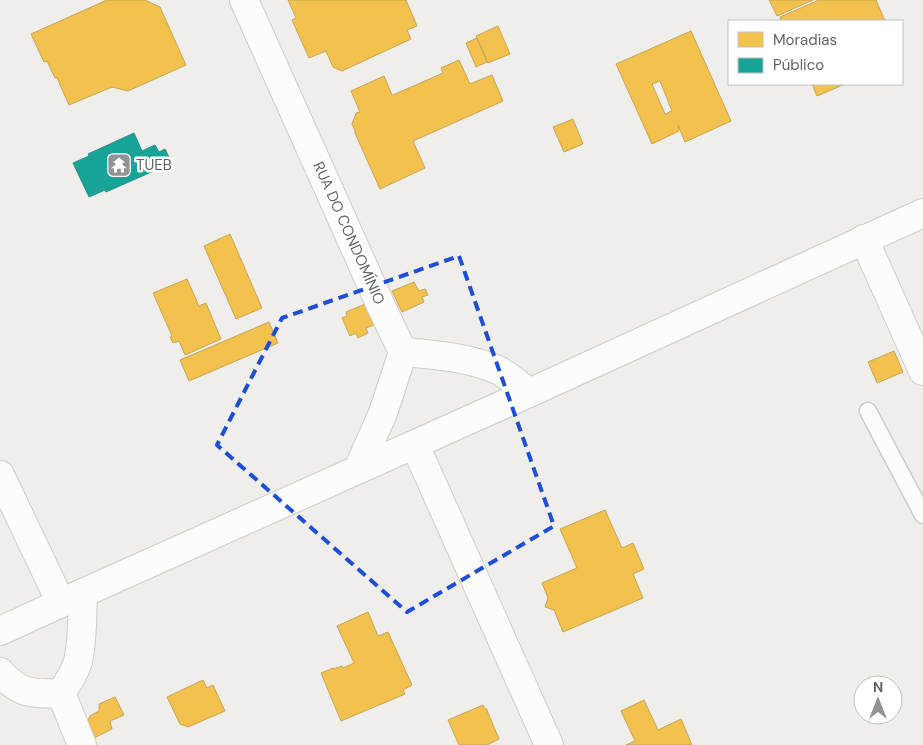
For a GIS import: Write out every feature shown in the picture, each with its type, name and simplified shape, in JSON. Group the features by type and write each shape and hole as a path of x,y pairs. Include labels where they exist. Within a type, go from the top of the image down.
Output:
{"street":[{"name":"RUA DO CONDOMÍNIO","path":"244,0 403,352"},
{"path":"0,631 529,394 923,213"},
{"path":"864,239 923,371"},
{"path":"358,469 383,413 403,352 451,356 483,364 500,371 529,394"},
{"path":"416,445 549,745"},
{"path":"0,475 72,598 82,631 78,660 70,679 61,692 42,694 21,690 9,682 0,672"},
{"path":"61,692 82,745"}],"lane":[{"path":"868,411 923,515"}],"highlighted area":[{"path":"459,256 554,526 407,612 217,445 282,318"}],"building: Moradias":[{"path":"107,0 145,0 160,7 186,65 128,91 112,87 69,105 57,78 55,78 47,61 44,62 31,34"},
{"path":"288,0 406,0 417,26 407,30 411,39 342,71 333,67 326,51 309,58 292,20 296,18"},
{"path":"769,0 813,0 777,16"},
{"path":"819,0 876,0 885,20 781,20 780,17"},
{"path":"498,26 510,54 488,63 476,36"},
{"path":"691,31 731,121 685,142 678,125 679,131 652,144 616,64","holes":["660,81 672,111 665,114 652,84"]},
{"path":"477,38 487,62 476,67 466,43"},
{"path":"459,60 470,84 492,75 503,101 413,141 425,168 380,189 352,124 356,113 360,112 351,91 384,76 393,95 443,73 441,68"},
{"path":"812,85 843,85 817,96"},
{"path":"573,119 583,144 564,152 553,127"},
{"path":"230,234 262,308 236,319 204,246"},
{"path":"187,279 199,306 206,303 221,339 185,355 179,341 173,343 170,337 172,336 153,293"},
{"path":"414,282 419,291 425,289 428,295 422,297 424,302 402,312 392,291"},
{"path":"365,304 374,325 366,328 368,333 358,338 356,333 350,336 342,318 347,316 346,312"},
{"path":"269,322 278,343 189,381 180,360"},
{"path":"894,351 903,372 877,383 868,362"},
{"path":"605,510 622,548 633,543 644,569 633,574 643,598 563,632 554,610 545,607 548,598 542,583 577,568 560,529"},
{"path":"368,612 378,636 388,632 412,685 403,690 405,694 341,721 321,673 333,668 342,666 343,668 354,663 337,626"},
{"path":"203,680 207,688 213,685 225,711 188,727 180,724 167,697"},
{"path":"115,697 124,715 110,721 112,729 94,738 87,723 90,716 99,711 99,704"},
{"path":"644,700 658,730 681,719 692,745 626,745 635,741 621,711"},
{"path":"483,705 499,739 487,745 459,745 448,720"}],"building: Público":[{"name":"TUEB","path":"134,133 142,151 155,145 159,152 165,149 171,161 164,164 165,166 106,192 105,190 89,197 73,163"}],"place":[{"name":"TUEB","path":"119,165"}]}
